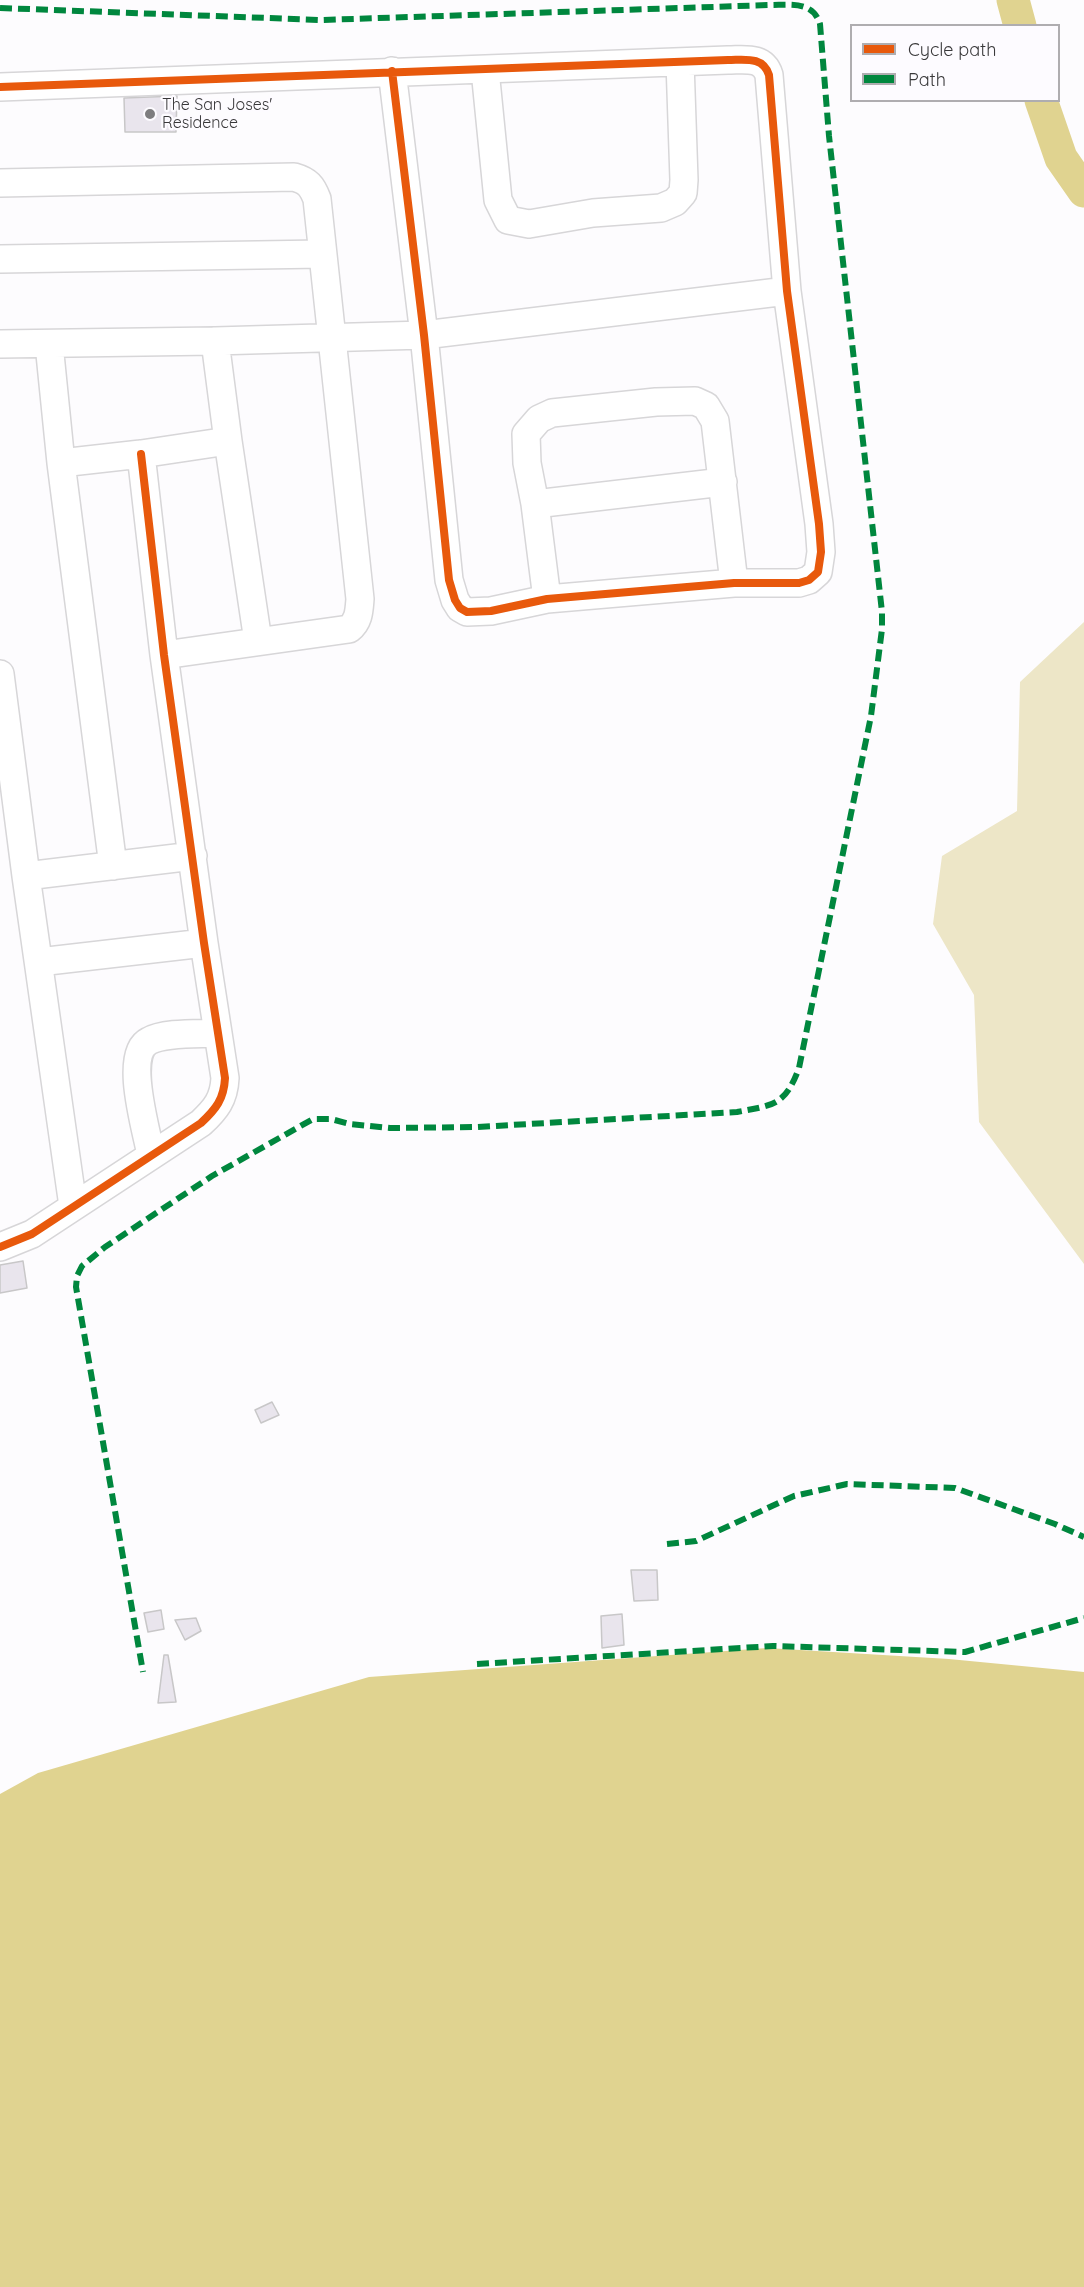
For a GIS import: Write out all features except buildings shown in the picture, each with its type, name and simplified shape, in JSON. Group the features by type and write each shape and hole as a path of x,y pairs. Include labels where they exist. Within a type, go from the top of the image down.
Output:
{"street":[{"path":"0,87 392,71 485,70 752,59 766,66 770,75 787,291 819,524 821,552 818,572 809,580 799,583 734,583 548,599 491,611 467,612 460,608 448,580 424,335 392,71"},
{"path":"485,70 498,200 508,220 529,224 593,213 661,208 675,202 683,193 684,180 680,62"},
{"path":"0,183 294,177 305,180 317,199 360,599 359,614 355,624 349,630 258,640 164,655"},
{"path":"0,258 322,254"},
{"path":"0,344 424,335 787,291"},
{"path":"215,341 258,640"},
{"path":"49,344 61,463 113,866"},
{"path":"548,599 527,464 526,434 539,419 552,413 656,402 695,401 706,406 715,422 734,583"},
{"path":"61,463 228,441"},
{"path":"0,1247 32,1234 201,1123 216,1108 222,1097 225,1078 164,655 141,454"},
{"path":"535,504 723,482"},
{"path":"0,674 73,1206"},
{"path":"26,876 193,856"},
{"path":"39,962 204,943"},
{"path":"151,1155 137,1079 137,1057 142,1046 152,1039 217,1033"}],"shaded area":[{"path":"1084,622 1084,1264 979,1122 974,995 933,924 942,856 1017,811 1020,682"},
{"path":"767,1648 949,1659 1084,1672 1084,2287 0,2287 0,1794 38,1773 369,1677"}],"waterway":[{"path":"1013,0 1019,24"},
{"path":"1042,102 1061,158 1084,191"}],"marked path":[{"path":"0,8 321,20 771,5 800,6 812,11 820,24 829,136 882,612 871,716 799,1068 789,1090 777,1101 770,1105 737,1112 477,1127 390,1128 350,1124 331,1119 313,1119 212,1176 105,1247 82,1266 77,1276 76,1287 143,1672"},
{"path":"667,1544 696,1541 794,1496 847,1484 955,1488 1055,1524 1084,1537"},
{"path":"477,1664 773,1646 965,1652 1084,1618"}],"cycle path":[{"path":"0,87 728,60 758,62 769,75 787,291 819,524 821,552 818,572 809,580 799,583 734,583 547,599 491,611 467,612 460,608 449,580 424,335 392,71"},
{"path":"0,1247 32,1234 201,1123 211,1113 223,1092 225,1078 164,655 141,454"}],"place":[{"name":"The San Joses' Residence","path":"150,114"}]}
